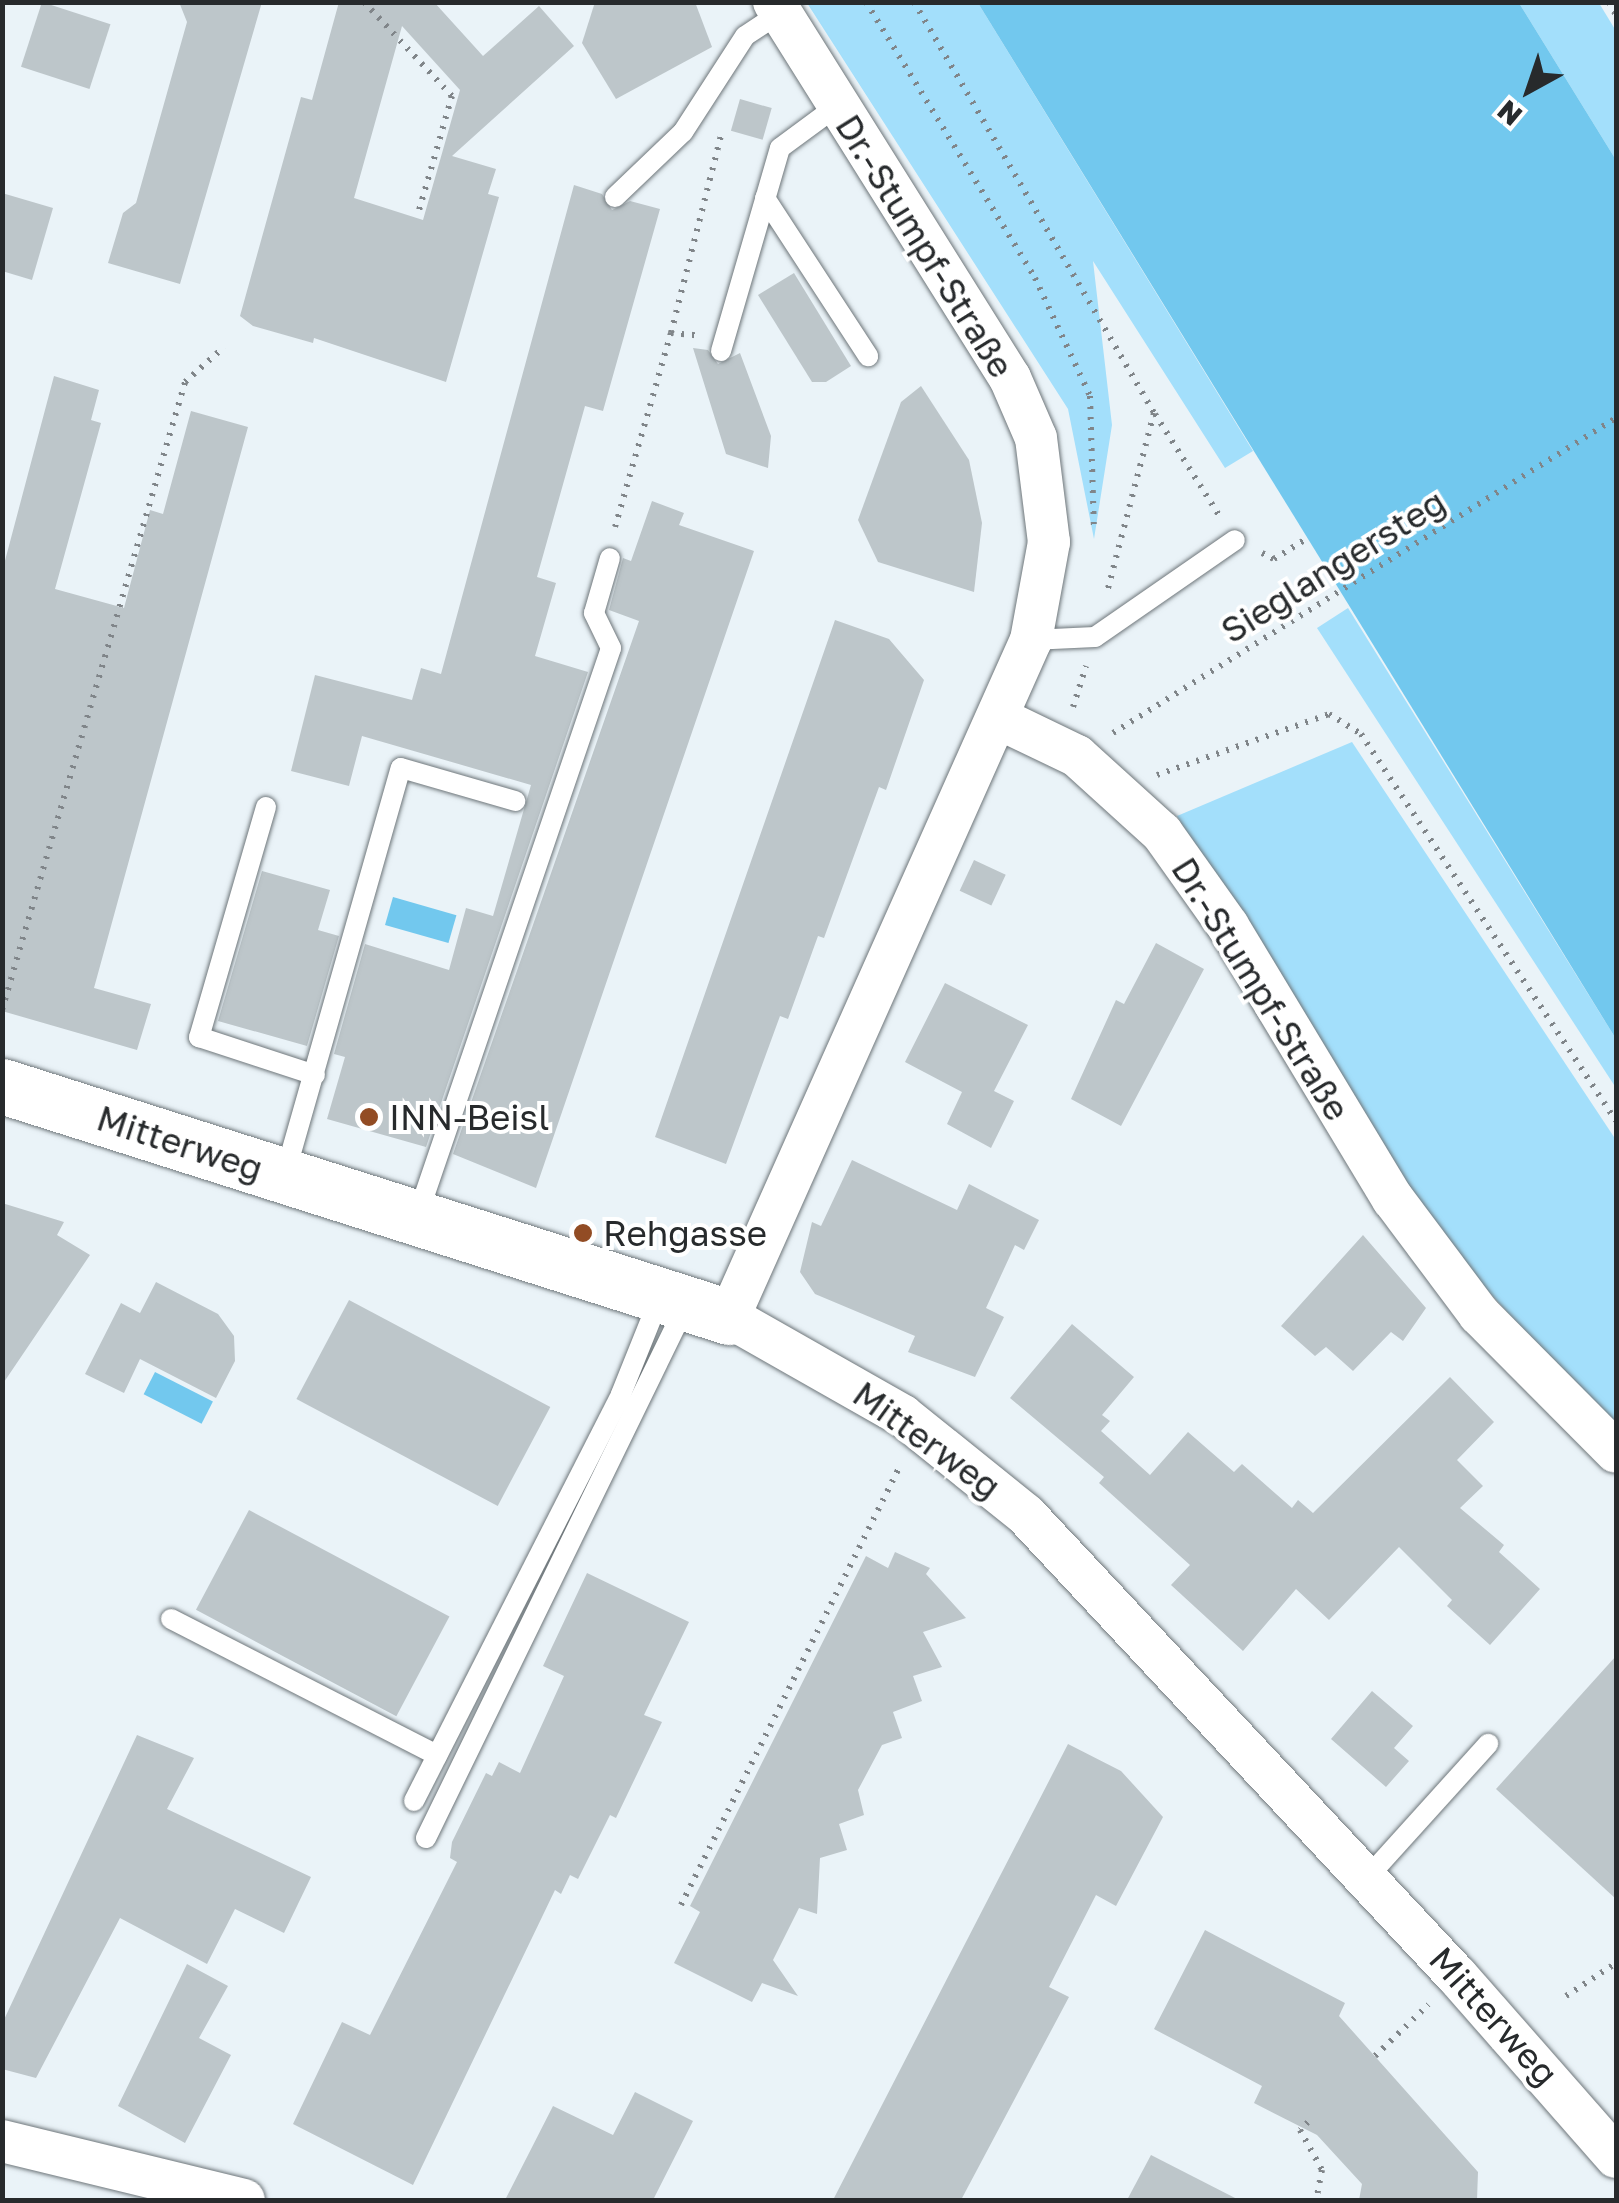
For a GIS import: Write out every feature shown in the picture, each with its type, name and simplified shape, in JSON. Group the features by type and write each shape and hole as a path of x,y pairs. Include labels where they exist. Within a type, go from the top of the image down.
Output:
{"street":[{"name":"Dr.-Stumpf-Straße","path":"777,8 1010,378 1036,438 1049,542 1031,640 998,718 1076,756 1162,834 1195,875 1368,1162 1479,1314 1616,1452"},
{"path":"692,1305 998,718"},
{"name":"Mitterweg","path":"2,1086 692,1305 922,1429 1050,1538 1457,1976 1616,2156"},
{"path":"2,2141 244,2200"}],"lane":[{"path":"615,198 683,132 745,36 777,8"},
{"path":"723,344 780,148 837,106"},
{"path":"766,198 868,356"},
{"path":"1031,640 1095,637 1235,540"},
{"path":"417,1218 611,648 594,613 610,558"},
{"path":"284,1176 400,768 515,801"},
{"path":"266,807 199,1037 315,1075"},
{"path":"414,1801 621,1394 692,1305"},
{"path":"426,1838 692,1305"},
{"path":"171,1619 438,1754"},
{"path":"1367,1878 1488,1744"}],"path":[{"path":"364,2 452,96 419,210"},
{"path":"866,2 1035,278 1090,396 1094,538"},
{"path":"914,2 1154,412 1235,540 1274,559 1306,540"},
{"path":"1609,2 1616,15"},
{"path":"610,558 724,125"},
{"path":"671,332 723,344"},
{"path":"2,1010 185,382 224,347"},
{"path":"1076,756 1072,710 1154,412"},
{"name":"Sieglangersteg","path":"1076,756 1616,418"},
{"path":"1114,791 1329,714 1362,734 1616,1121"},
{"path":"681,1904 872,1511 922,1429"},
{"path":"1566,1996 1616,1963"},
{"path":"1376,2056 1457,1976"},
{"path":"1308,2122 1300,2130 1322,2170 1316,2200"}],"shaded area":[{"path":"807,3 978,3 1253,451 1225,468 1093,261 1112,425 1094,539 1068,409"},
{"path":"978,3 1519,3 1616,160 1616,1039"},
{"path":"1519,3 1599,3 1616,31 1616,160"},
{"path":"1348,608 1616,1039 1616,1088 1317,628"},
{"path":"1352,742 1616,1140 1616,1432 1439,1237 1177,816"},
{"path":"393,897 456,915 448,943 385,925"},
{"path":"155,1372 213,1402 202,1424 144,1394"}],"building":[{"path":"42,2 110,24 89,89 21,67"},
{"path":"179,2 262,2 180,284 108,263 123,213 136,203 187,22"},
{"path":"339,2 434,2 483,56 539,6 574,46 452,156 496,169 488,194 499,197 446,382 314,338 313,343 253,326 240,316 301,97 312,100","holes":["402,26 460,90 423,220 354,198"]},
{"path":"595,2 695,2 712,47 616,99 582,43"},
{"path":"740,99 772,108 763,140 731,131"},
{"path":"574,185 602,194 612,210 630,201 660,209 603,411 585,406 537,577 556,583 535,656 588,672 426,1147 327,1119 345,1057 334,1054 365,944 449,970 466,908 493,916 531,785 362,736 349,786 291,771 315,675 412,700 421,668 441,674"},
{"path":"2,193 53,208 32,280 2,271"},
{"path":"794,273 851,366 826,382 812,382 758,295"},
{"path":"693,348 708,350 718,364 740,353 771,436 768,468 726,454"},
{"path":"54,376 99,390 91,420 101,423 55,589 124,608 150,510 163,514 191,411 248,427 94,988 151,1004 137,1050 2,1011 2,572"},
{"path":"921,386 969,460 982,523 974,592 878,562 858,520 901,402"},
{"path":"652,501 684,513 679,525 754,551 536,1188 453,1154 639,621 609,610 623,558 631,561"},
{"path":"835,620 889,639 924,680 886,790 879,787 824,938 818,936 788,1019 780,1016 726,1164 655,1137"},
{"path":"974,860 1006,875 991,906 960,891"},
{"path":"262,871 330,890 318,930 339,936 307,1046 218,1021"},
{"path":"1156,943 1204,969 1121,1126 1071,1099 1116,1000 1124,1004"},
{"path":"945,983 1028,1025 994,1091 1014,1101 991,1148 947,1124 962,1092 905,1062"},
{"path":"852,1160 957,1210 969,1184 1039,1220 1024,1250 1015,1245 986,1308 1004,1317 975,1377 908,1352 915,1336 815,1294 800,1272 812,1222 821,1226"},
{"path":"2,1203 64,1222 57,1235 90,1255 2,1385"},
{"path":"1363,1235 1426,1308 1403,1341 1391,1332 1353,1371 1326,1347 1315,1356 1281,1326"},
{"path":"156,1282 218,1314 234,1336 235,1361 216,1398 140,1359 124,1393 85,1374 121,1303 140,1313"},
{"path":"349,1300 550,1407 498,1506 296,1399"},
{"path":"1072,1324 1134,1377 1102,1415 1110,1421 1101,1431 1150,1475 1188,1432 1234,1472 1242,1464 1292,1508 1298,1500 1313,1513 1450,1377 1494,1422 1457,1460 1483,1486 1460,1508 1504,1545 1499,1552 1540,1589 1490,1645 1447,1606 1452,1600 1399,1547 1329,1620 1296,1589 1243,1651 1171,1585 1190,1565 1099,1483 1104,1477 1010,1398"},
{"path":"249,1510 449,1617 396,1716 196,1610"},
{"path":"895,1552 930,1568 926,1574 966,1618 923,1632 942,1667 913,1676 922,1701 893,1712 902,1738 882,1745 858,1790 864,1815 839,1824 847,1850 820,1858 817,1914 799,1908 773,1960 798,1996 762,1983 752,2002 674,1963 700,1912 690,1906 866,1556 888,1568"},
{"path":"587,1573 689,1622 644,1715 662,1722 616,1818 610,1815 578,1879 570,1875 561,1894 555,1890 413,2185 293,2124 342,2022 370,2035 457,1862 450,1858 452,1842 486,1773 492,1776 499,1762 520,1773 564,1676 543,1666"},
{"path":"1616,1656 1616,1899 1496,1789"},
{"path":"1372,1691 1413,1726 1394,1748 1409,1761 1386,1787 1331,1739"},
{"path":"137,1735 194,1758 167,1809 311,1877 284,1933 235,1909 207,1964 120,1918 36,2078 2,2069 2,2024"},
{"path":"1068,1744 1121,1771 1163,1817 1116,1906 1096,1895 1049,1987 1069,1997 961,2200 833,2200"},
{"path":"1205,1930 1345,2003 1339,2016 1478,2172 1477,2200 1359,2200 1362,2184 1317,2135 1254,2103 1262,2086 1154,2029"},
{"path":"187,1964 228,1986 199,2038 231,2055 185,2143 118,2106"},
{"path":"635,2092 693,2121 653,2200 505,2200 553,2106 613,2135"},
{"path":"1151,2155 1239,2200 1127,2200"}],"place":[{"name":"INN-Beisl","path":"369,1117"},
{"name":"Rehgasse","path":"583,1233"}]}
